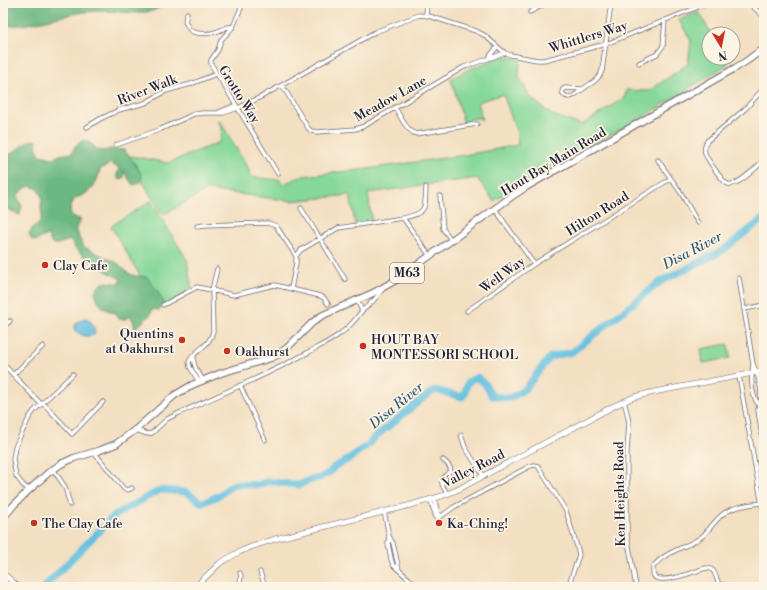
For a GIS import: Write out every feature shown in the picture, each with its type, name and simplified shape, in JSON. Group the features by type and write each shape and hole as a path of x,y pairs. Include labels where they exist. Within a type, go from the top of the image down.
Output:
{"main road":[{"name":"Hout Bay Main Road","path":"3,518 29,490 53,470 70,460 116,444 135,430 175,395 185,389 229,370 277,355 287,348 321,316 385,287 526,188 742,64 764,48"}],"street":[{"name":"Grotto Way","path":"243,3 233,27 220,40 218,50 211,60 211,64 278,174"},
{"path":"116,145 159,130 194,114 224,113 237,106 261,97 375,32 414,17 426,15 427,3"},
{"path":"530,12 548,3"},
{"path":"583,89 565,88 563,89 562,93 565,96 571,97 576,94 598,79 602,73 612,3"},
{"name":"Whittlers Way","path":"426,15 476,31 484,35 497,47 511,55 544,60 606,44 708,3"},
{"path":"749,3 764,17"},
{"path":"187,13 185,22 190,31 195,34 212,33 226,27 233,27"},
{"path":"639,63 657,54 663,46 665,20"},
{"path":"489,58 497,47"},
{"name":"Meadow Lane","path":"282,85 310,130 314,132 359,128 459,70 505,52"},
{"name":"River Walk","path":"87,127 119,110 145,103 168,90 191,84 216,74"},
{"path":"764,88 745,109 707,141 704,148 706,155 724,182 729,184 738,182 764,160"},
{"path":"395,107 409,129 416,134 477,124"},
{"path":"658,160 698,223"},
{"name":"Hilton Road","path":"534,264 670,179"},
{"path":"296,256 301,250 340,227 416,215 423,210 425,205 426,187"},
{"path":"440,196 443,229 452,241"},
{"path":"301,208 345,279"},
{"name":"Well Way","path":"467,311 534,264 495,209"},
{"path":"403,218 430,256"},
{"path":"196,226 224,224 274,224 279,228 296,256 291,289"},
{"path":"201,381 193,360 194,354 209,342 212,334 212,290 217,269"},
{"path":"740,278 753,364 753,387 762,422 764,449"},
{"path":"163,305 196,288 234,295 272,285 320,296 324,298 328,304"},
{"path":"135,430 148,434 152,433 167,419 299,357 337,336 350,326 385,287"},
{"path":"357,300 362,311"},
{"path":"745,309 764,305"},
{"path":"3,327 10,320"},
{"path":"13,375 43,346"},
{"path":"3,364 72,434 103,402"},
{"name":"Valley Road","path":"195,587 220,563 245,549 275,539 448,494 600,413 634,397 764,371"},
{"path":"754,373 759,384 761,398 758,404"},
{"path":"29,490 16,476 14,451 36,408 73,374"},
{"path":"739,376 764,516"},
{"path":"753,387 759,384"},
{"path":"240,385 265,440"},
{"name":"Ken Heights Road","path":"624,401 629,423 627,464 627,535 636,587"},
{"path":"461,435 465,447 484,476"},
{"path":"94,452 124,489 128,490 132,488"},
{"path":"443,460 448,464 450,470 442,482 442,485 448,494"},
{"path":"432,499 439,516 443,515 454,507 530,466 536,465 566,511 578,550 579,555 568,587"},
{"path":"53,470 65,487 70,505"},
{"path":"734,587 719,584 714,571 710,568 673,578 659,579 655,578 653,575 653,567 662,559 702,536 718,517 725,512 762,503"},
{"path":"384,511 399,570 420,587"},
{"path":"260,572 265,587"},
{"path":"3,573 18,587"},
{"path":"239,587 241,577 240,573"}],"green space":[{"path":"3,3 163,3 163,6 153,11 146,12 133,13 100,11 75,13 27,24 3,26"},
{"path":"699,12 707,26 701,26 701,66 725,66 645,116 520,184 494,201 477,178 368,193 372,222 355,224 350,195 292,201 207,190 163,215 126,155 168,163 220,142 222,129 218,120 250,172 249,177 280,180 283,184 303,176 367,169 465,155 518,145 516,130 503,94 478,102 482,120 479,118 474,119 464,124 450,79 499,57 505,56 520,60 519,77 531,98 552,115 582,125 625,97 626,90 649,91 688,64 691,41 679,20"},
{"path":"37,140 36,146 40,155 53,158 72,153 75,146 83,140 89,142 98,150 124,150 142,175 140,183 133,185 124,170 124,178 119,180 117,175 119,169 117,166 110,163 100,169 96,182 90,190 75,198 70,210 72,217 80,219 80,222 76,227 79,238 84,247 119,264 128,273 135,276 147,277 158,292 164,303 159,310 152,309 150,315 135,329 133,320 130,316 126,319 119,319 116,313 101,306 96,296 95,291 100,285 107,282 118,284 121,279 104,270 100,265 87,259 75,248 70,240 58,244 52,244 48,236 42,237 37,241 32,240 29,235 33,227 40,222 42,216 42,197 37,188 29,186 17,196 22,206 20,215 3,207 3,159 29,141"},
{"path":"151,201 187,260 192,290 159,308 111,226"},
{"path":"728,344 730,358 703,363 701,349"}],"water":[{"path":"86,318 94,327 95,334 84,336 74,329 77,323"}],"waterway":[{"name":"Disa River","path":"44,587 115,515 160,490 186,492 202,503 223,493 234,484 259,485 265,482 273,482 299,485 319,478 330,472 334,467 351,458 435,390 462,397 468,382 477,377 485,384 492,396 510,398 525,389 550,357 572,352 660,282 722,251 764,218"}],"place":[{"name":"Clay Cafe","path":"45,265"},
{"name":"Quentins at Oakhurst","path":"182,340"},
{"name":"HOUT BAY MONTESSORI SCHOOL","path":"363,346"},
{"name":"Oakhurst","path":"227,351"},
{"name":"The Clay Cafe","path":"34,523"},
{"name":"Ka-Ching!","path":"439,523"}]}
